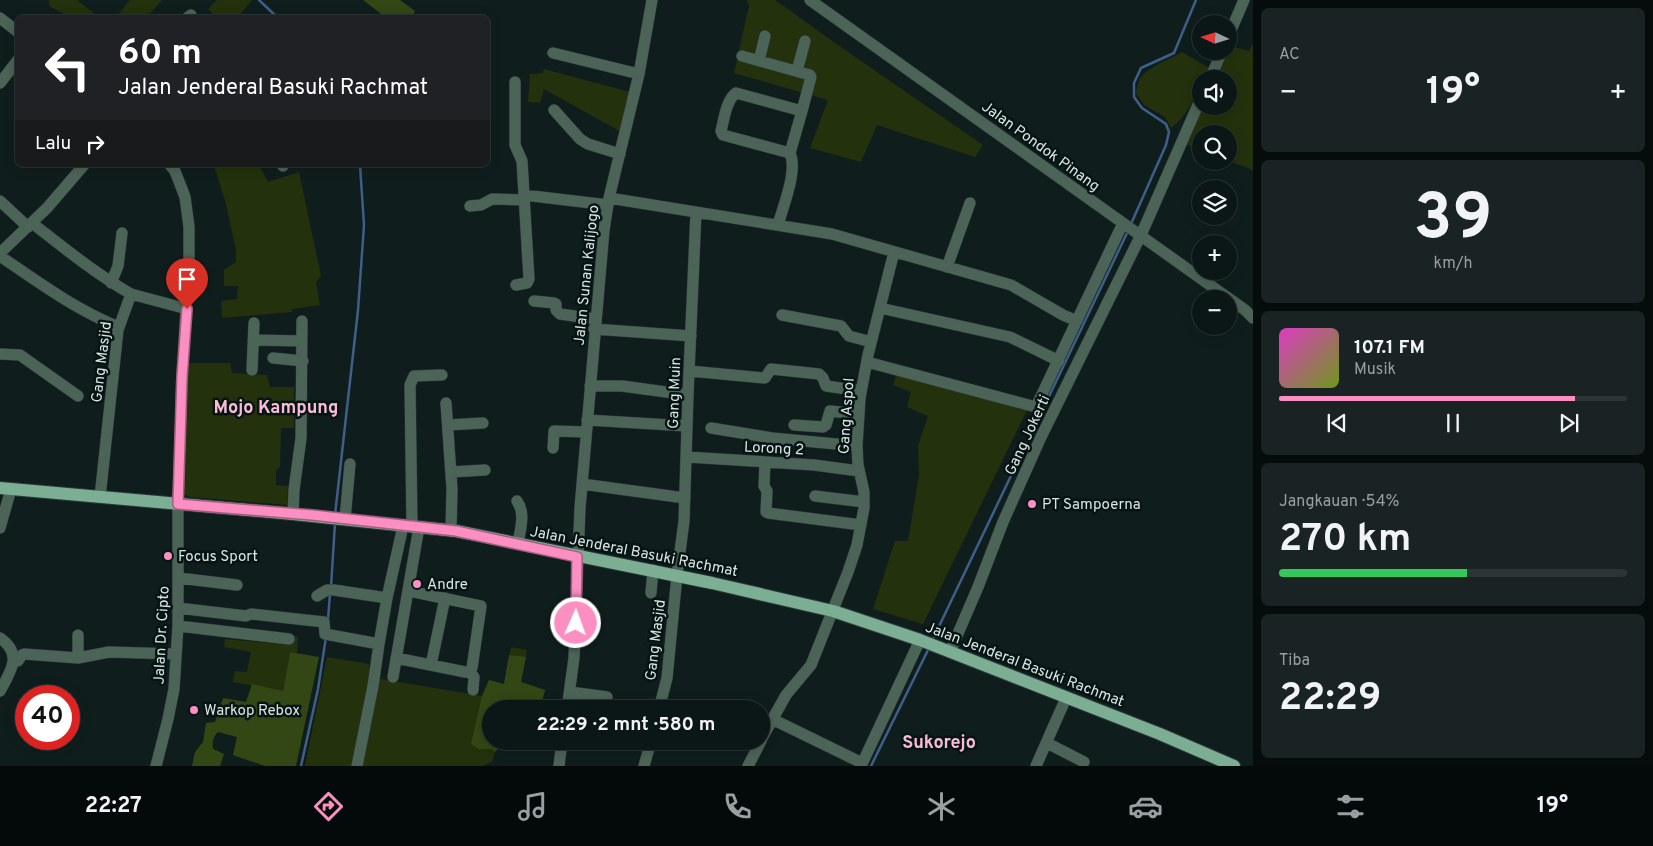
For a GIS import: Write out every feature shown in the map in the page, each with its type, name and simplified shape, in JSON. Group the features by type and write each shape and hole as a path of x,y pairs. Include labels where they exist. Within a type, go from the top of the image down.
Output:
{"main road":[{"name":"Jalan Jenderal Basuki Rachmat","path":"5,488 340,518 451,531 577,557 653,570 833,610 945,650 1160,734 1234,766"}],"street":[{"name":"Jalan Sunan Kalijogo","path":"569,700 574,658 577,557 582,484 604,230 608,202 639,74 652,0"},
{"name":"Jalan Pondok Pinang","path":"810,0 1137,233 1250,310"},
{"path":"1238,15 1244,0"},
{"path":"0,18 15,30"},
{"path":"759,61 765,36"},
{"path":"797,71 805,41"},
{"path":"553,53 639,74"},
{"path":"742,56 797,71 811,77 790,153 793,163 792,170 778,226"},
{"path":"0,83 15,64"},
{"path":"515,82 515,145 522,161 529,279 527,283 516,285"},
{"path":"790,153 723,135 721,131 730,99 736,93 802,111"},
{"path":"554,110 580,140 620,154"},
{"name":"Gang Jokerti","path":"945,650 978,587 999,531 1041,437 1193,115"},
{"path":"82,167 30,225 0,254 34,280 93,317 119,327"},
{"name":"Jalan Dr. Cipto","path":"156,766 172,697 178,626 178,504 182,377 187,309 189,227 185,197 171,167"},
{"path":"470,206 481,205 492,199 524,198 608,202 696,212 832,234 1011,285 1077,321"},
{"path":"0,201 111,283 132,294 187,309"},
{"path":"947,267 970,203"},
{"name":"Gang Muin","path":"677,575 684,521 696,212"},
{"path":"867,362 1036,406 1124,223"},
{"path":"111,283 118,266 122,233"},
{"name":"Gang Aspol","path":"770,723 786,694 811,665 848,572 861,525 864,492 859,471 857,446 861,391 871,342 894,252"},
{"name":"Gang Masjid","path":"100,497 119,327 132,294"},
{"path":"534,301 554,303 556,310 560,314 595,324 691,336"},
{"path":"880,308 1010,337 1059,361"},
{"path":"782,315 841,326 850,336 871,342"},
{"path":"293,514 294,490 301,438 302,321"},
{"path":"252,370 254,324"},
{"path":"253,340 302,341"},
{"path":"0,354 20,355 78,396"},
{"path":"273,358 303,360"},
{"path":"690,371 764,378 770,369 819,374 826,386 861,391"},
{"path":"393,677 409,591 411,527 410,385 414,376 442,375"},
{"path":"590,386 622,386 688,395"},
{"path":"446,403 451,472 451,531"},
{"path":"794,425 823,427 826,425 830,411 859,414"},
{"path":"587,420 687,426"},
{"path":"448,425 483,423"},
{"path":"711,428 772,438 857,446"},
{"path":"553,448 554,431 586,432"},
{"name":"Lorong 2","path":"687,457 814,465 859,471"},
{"path":"764,462 764,486 767,490 766,512 861,525"},
{"path":"340,518 350,464"},
{"path":"451,472 485,470"},
{"path":"582,484 685,498"},
{"path":"0,528 5,488"},
{"path":"815,496 864,502"},
{"path":"517,501 522,515 518,544"},
{"path":"357,766 373,686 387,598 411,527"},
{"path":"651,593 653,570"},
{"name":"Gang Masjid","path":"661,700 667,678 677,575"},
{"path":"178,578 237,585"},
{"path":"409,591 481,606 470,672"},
{"path":"326,592 387,598"},
{"path":"430,665 445,598"},
{"path":"178,608 324,622 328,634 379,644"},
{"path":"178,626 288,639"},
{"path":"78,635 78,658"},
{"path":"0,638 9,644 13,652 13,661 9,675 0,691"},
{"path":"772,719 862,764 921,641"},
{"path":"13,661 18,661 24,654 78,658 109,652 176,654"},
{"path":"396,658 470,672 474,677 473,690"},
{"path":"570,692 608,697"},
{"path":"1036,766 1066,698"},
{"path":"1047,743 1084,762"},
{"path":"559,766 561,750"},
{"path":"644,766 648,750"},
{"name":"Gang Aspol","path":"748,766 756,750"}],"green space":[{"path":"49,0 77,0 96,15 65,15 49,6"},
{"path":"130,0 162,0 149,15 118,15"},
{"path":"217,0 252,0 240,15 214,15 208,9"},
{"path":"363,0 400,0 415,11 413,15 382,15"},
{"path":"747,0 775,0 983,145 975,157 877,125 861,162 810,148 828,100 734,73 749,6"},
{"path":"1253,44 1253,170 1237,164 1237,125 1194,125 1199,115 1237,115 1237,70 1219,70 1224,60 1238,60 1238,48 1249,51"},
{"path":"1182,52 1192,58 1192,60 1209,68 1208,70 1192,70 1192,102 1171,128 1165,117 1144,105 1136,93 1137,86 1142,77 1146,72"},
{"path":"544,69 630,92 621,132 544,89 540,103 528,102 530,74 543,73"},
{"path":"1192,131 1192,146 1186,144"},
{"path":"215,167 260,167 268,182 299,172 321,276 316,282 320,305 292,309 292,312 222,318 221,301 237,299 238,286 224,286 224,270 236,262 236,250 226,204"},
{"path":"187,363 230,363 232,373 267,375 270,387 294,387 294,428 281,428 280,466 276,471 276,485 288,486 287,505 190,497 183,494"},
{"path":"897,373 1028,408 923,624 873,609 895,541 908,541 919,475 918,446 928,416 907,407 911,392 893,385"},
{"path":"292,636 298,637 297,653 290,652 283,691 233,682 235,671 247,672 251,652 224,647 225,639 291,645"},
{"path":"511,647 527,650 521,682 545,690 542,700 482,700 482,750 497,750 492,762 482,766 305,766 327,657 369,664 369,677 482,696 489,680 504,684"},
{"path":"290,652 319,657 296,766 265,766 233,755 237,737 218,732 214,738 213,749 224,754 220,766 192,766 195,752 203,742 206,723 215,722 223,698 246,702 252,684 283,691"},
{"path":"509,655 526,657 521,682 545,690 542,700 482,700 482,749 479,749 471,744 482,696 489,680 504,684"}],"waterway":[{"path":"259,0 275,15"},
{"path":"1131,224 1166,145 1169,132 1166,124 1142,108 1134,97 1134,83 1141,68 1174,53 1196,0"},
{"path":"335,515 358,310 364,225 360,167"},
{"path":"932,641 1128,231"},
{"path":"331,587 335,523"},
{"path":"328,620 330,593"},
{"path":"301,766 318,689 326,637"},
{"path":"871,766 929,648"}],"place":[{"name":"PT Sampoerna","path":"1032,504"},
{"name":"Focus Sport","path":"168,556"},
{"name":"Andre","path":"417,584"},
{"name":"Warkop Rebox","path":"194,710"}],"district":[{"name":"Mojo Kampung","path":"276,407"},
{"name":"Sukorejo","path":"939,742"}],"route":[{"path":"187,309 182,377 178,504 312,515 456,531 577,557 576,623"}]}
